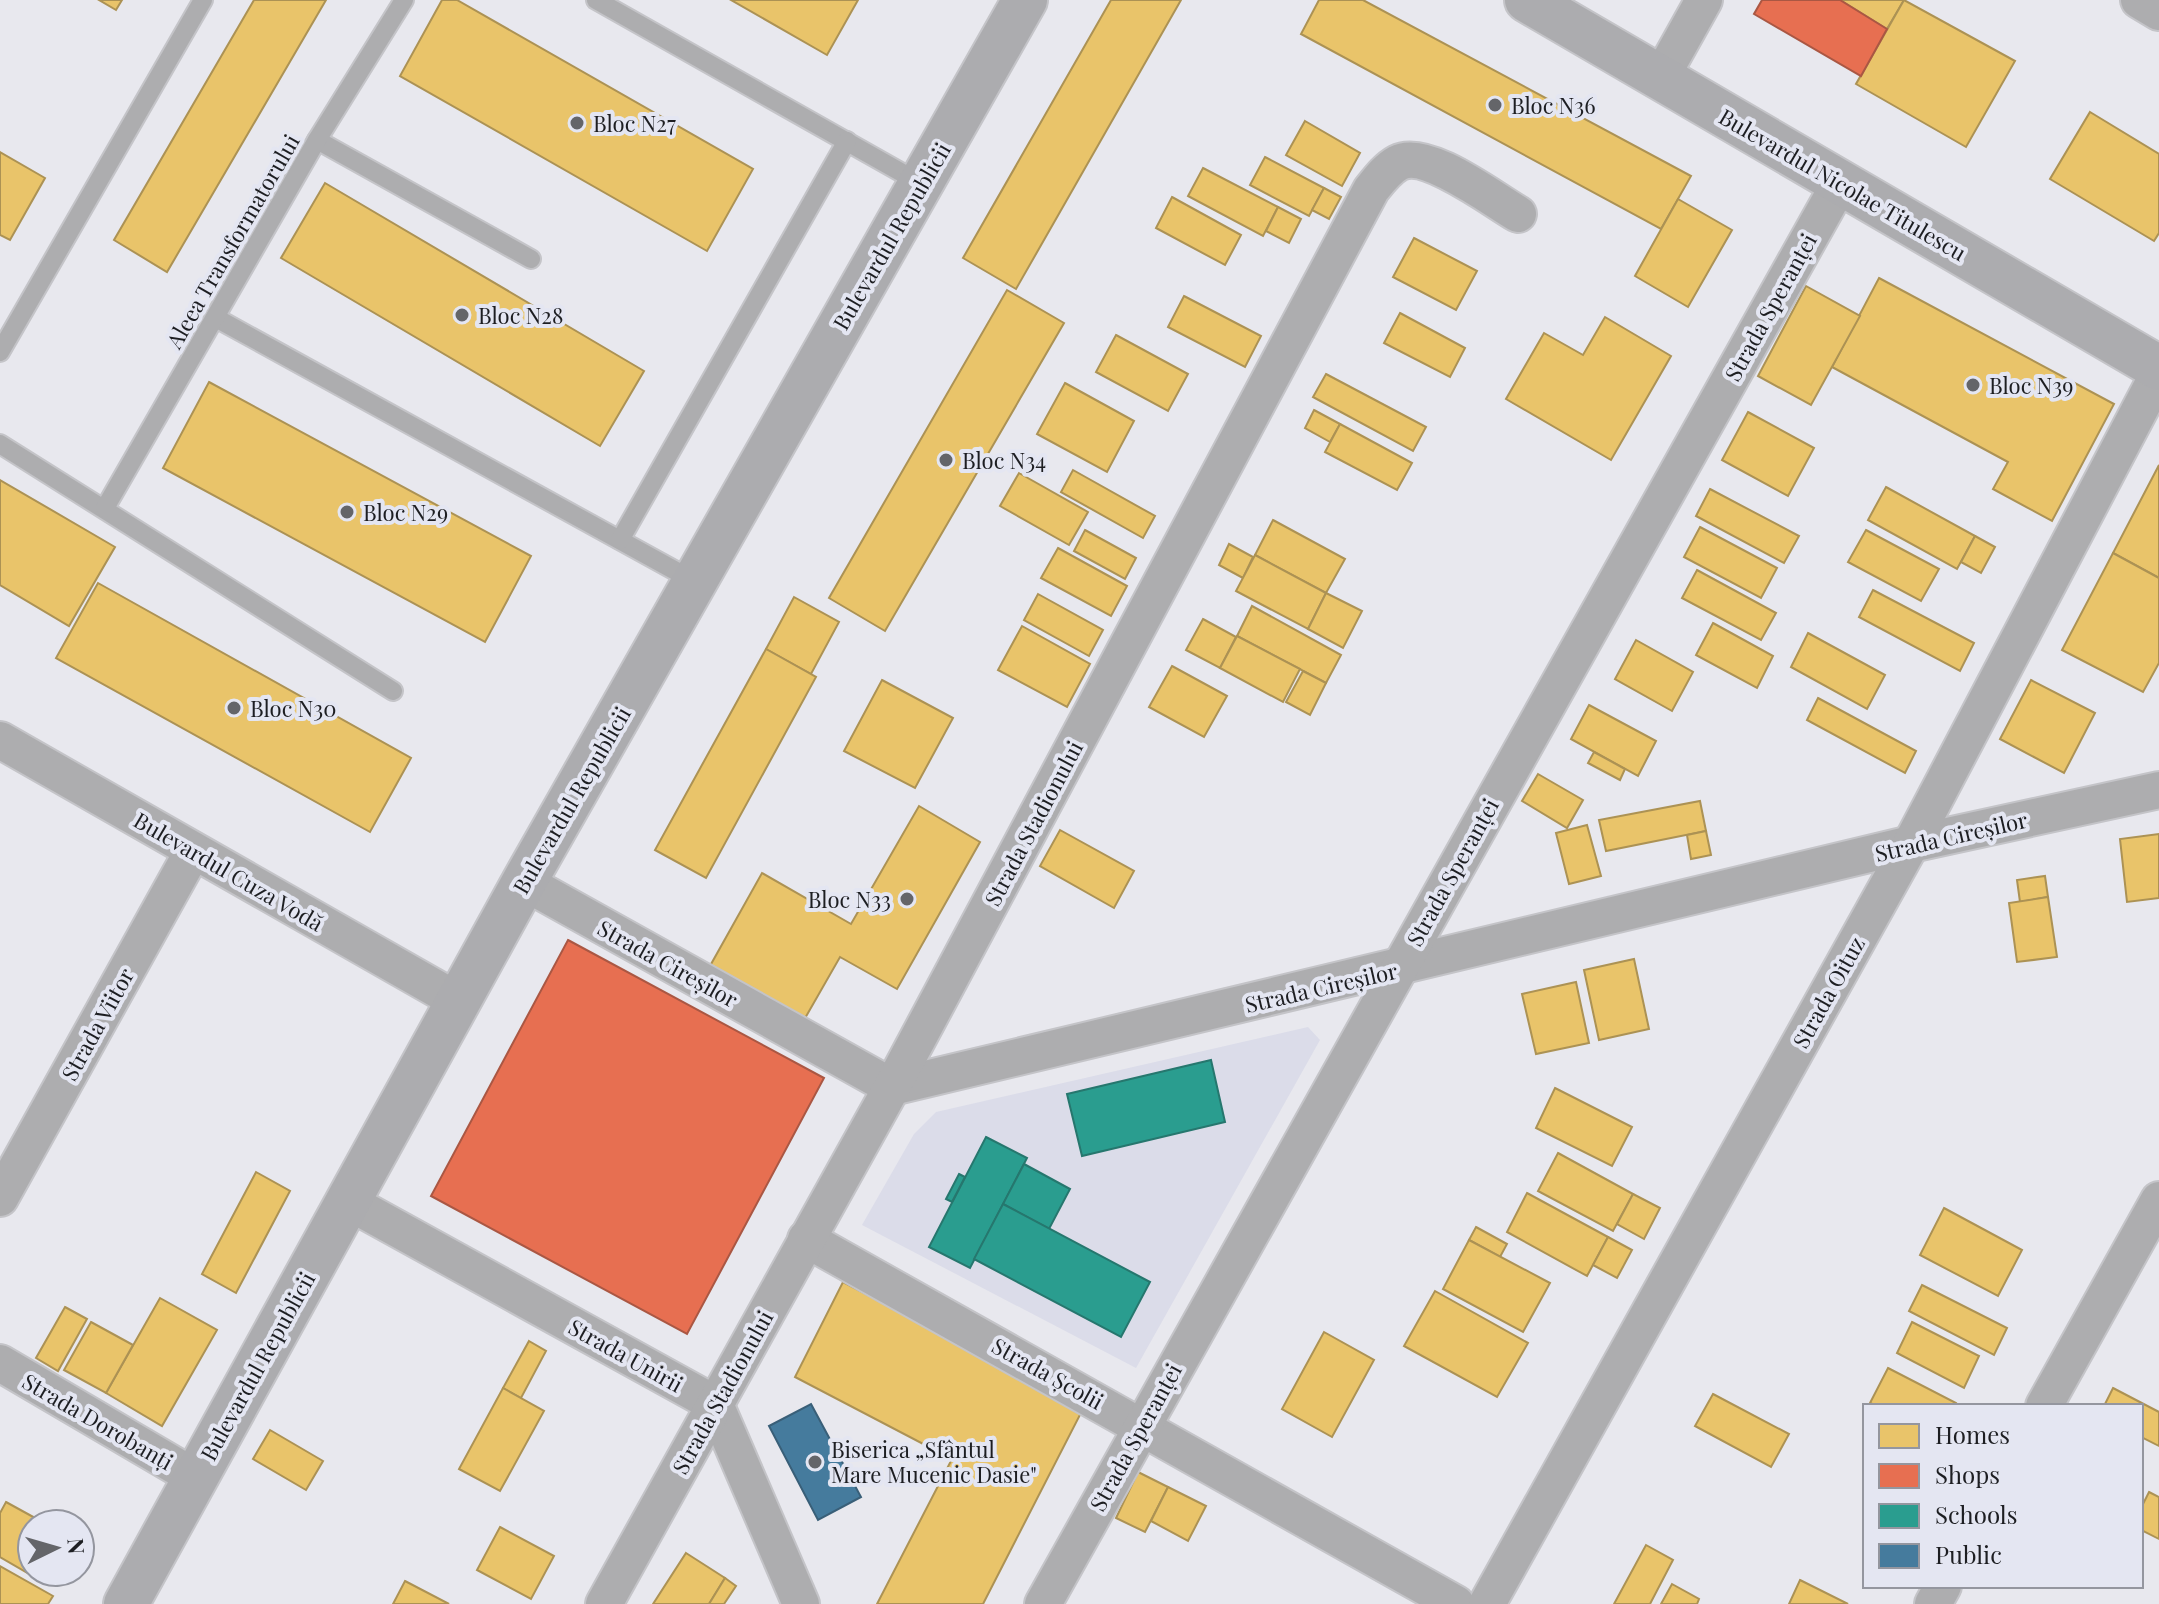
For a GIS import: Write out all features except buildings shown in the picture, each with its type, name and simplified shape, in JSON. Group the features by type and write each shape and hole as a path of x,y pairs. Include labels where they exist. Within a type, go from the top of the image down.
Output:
{"main road":[{"name":"Bulevardul Republicii","path":"126,1604 524,882 1025,0"},
{"name":"Bulevardul Nicolae Titulescu","path":"1527,0 2159,371"}],"street":[{"path":"1661,77 1704,0"},
{"path":"2139,0 2159,12"},
{"name":"Strada Stadionului","path":"604,1604 892,1087 1381,176 1399,162 1417,159 1437,166 1518,214"},
{"name":"Strada Speranței","path":"1043,1604 1840,183"},
{"name":"Strada Oituz","path":"1487,1604 1911,844 2159,371"},
{"name":"Bulevardul Cuza Vodă","path":"0,740 458,1001"},
{"name":"Strada Cireșilor","path":"524,882 892,1087 1911,844 2159,790"},
{"name":"Strada Viitor","path":"0,1198 193,851"},
{"path":"2045,1404 2159,1200"},
{"name":"Strada Unirii","path":"347,1201 715,1404"},
{"name":"Strada Școlii","path":"806,1239 1456,1604"},
{"name":"Strada Dorobanți","path":"0,1363 196,1478"},
{"path":"715,1404 801,1604"}],"lane":[{"path":"0,352 203,0"},
{"name":"Aleea Transformatorului","path":"105,508 317,140 404,0"},
{"path":"596,0 920,183"},
{"path":"317,140 531,259"},
{"path":"620,540 847,141"},
{"path":"216,318 695,582"},
{"path":"0,444 393,691"}],"shaded area":[{"path":"1308,1027 1320,1040 1136,1368 862,1225 914,1134 936,1112"}],"place":[{"name":"Bloc N36","path":"1495,105"},
{"name":"Bloc N27","path":"577,123"},
{"name":"Bloc N28","path":"462,315"},
{"name":"Bloc N39","path":"1973,385"},
{"name":"Bloc N34","path":"946,460"},
{"name":"Bloc N29","path":"347,512"},
{"name":"Bloc N30","path":"234,708"},
{"name":"Bloc N33","path":"907,899"},
{"name":"Biserica „Sfântul Mare Mucenic Dasie\"","path":"815,1462"}]}
